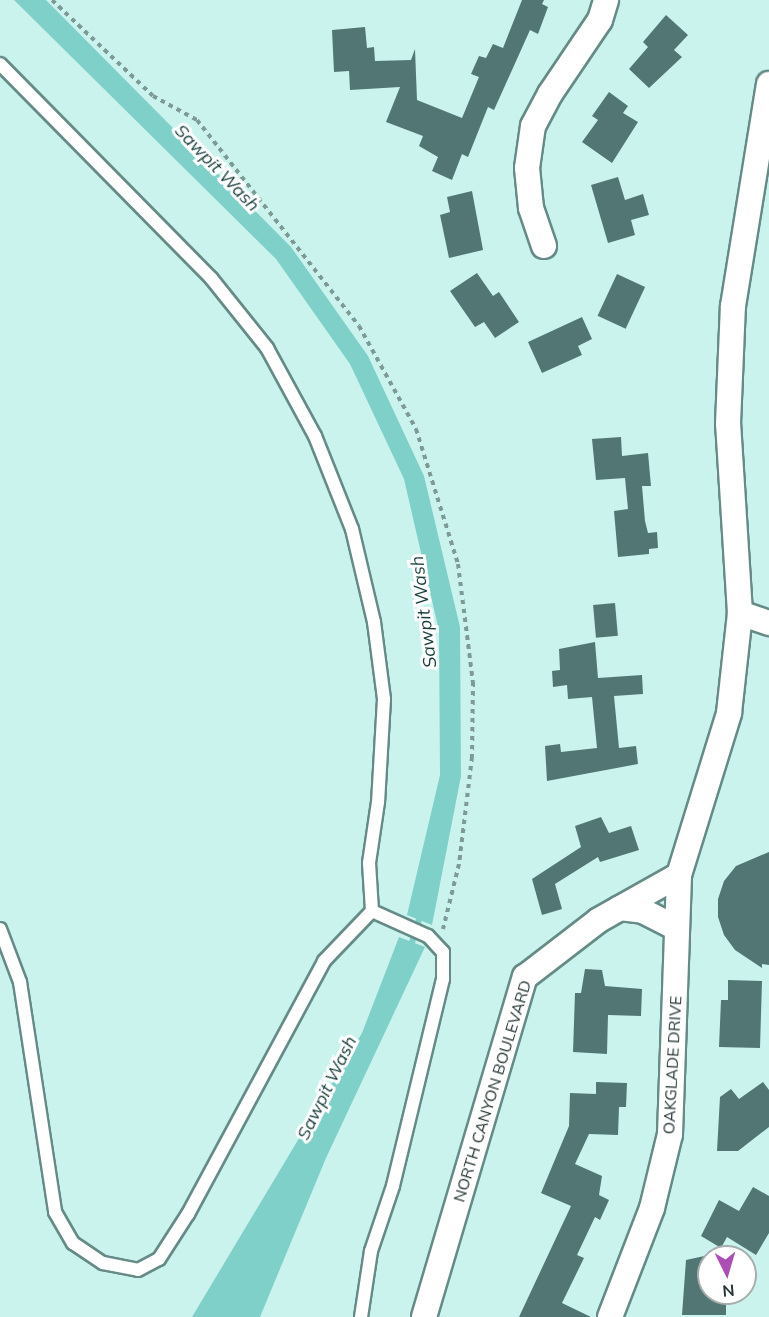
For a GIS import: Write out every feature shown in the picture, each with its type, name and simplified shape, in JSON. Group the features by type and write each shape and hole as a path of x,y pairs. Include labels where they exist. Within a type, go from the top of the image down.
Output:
{"street":[{"path":"544,246 531,208 527,168 533,126 550,93 600,20 606,0"},
{"path":"679,875 729,713 740,613 728,424 733,306 769,84"},
{"path":"740,613 769,623"},
{"name":"NORTH CANYON BOULEVARD","path":"424,1317 525,977 620,908 679,875"},
{"name":"OAKGLADE DRIVE","path":"610,1317 652,1208 670,1134 679,875"},
{"path":"620,908 643,911 677,928"}],"lane":[{"path":"0,64 211,278 267,348 315,436 352,529 374,622 384,699 378,802 369,863 372,911 324,961 188,1214 159,1259 138,1270 103,1263 73,1243 55,1212 20,982 0,928"},
{"path":"361,1317 371,1251 393,1186 443,979 443,952 428,936 403,927 372,911"}],"path":[{"path":"52,0 153,96 197,120 359,326 416,429 458,564 473,682 472,757 459,864 443,927 443,952"}],"water":[{"path":"14,0 46,0 291,247 368,356 424,476 460,627 461,776 432,925 407,915 440,775 439,631 404,479 350,364 276,259"},
{"path":"399,937 425,947 326,1158 260,1317 192,1317 362,1033"}],"building":[{"path":"522,0 544,0 542,4 548,7 538,34 530,30 494,110 488,107 468,157 462,154 452,180 432,171 438,157 419,146 423,136 386,122 400,87 350,90 349,71 334,72 332,30 365,27 367,48 374,47 375,61 411,60 415,49 417,100 462,118 479,77 471,74 479,56 486,58 493,44 503,48"},
{"path":"666,15 688,35 674,50 682,57 649,88 629,69 648,47 643,42"},
{"path":"609,92 628,106 623,113 638,122 612,163 582,142 598,120 592,116"},
{"path":"618,177 625,200 643,194 649,215 631,220 635,235 608,243 591,185"},
{"path":"472,191 483,250 449,258 440,215 450,212 447,197"},
{"path":"477,273 493,296 499,292 519,322 495,338 484,322 475,327 450,291"},
{"path":"617,274 645,287 626,329 598,316"},
{"path":"582,317 592,339 578,346 582,355 542,373 528,342"},
{"path":"621,437 622,456 648,453 651,486 642,486 645,521 648,533 657,532 658,548 649,549 649,554 618,557 614,511 628,509 625,478 596,480 592,439"},
{"path":"615,603 618,636 596,638 593,605"},
{"path":"595,642 598,678 642,675 643,694 614,696 619,748 636,746 638,764 547,781 545,746 560,744 561,752 597,748 592,697 568,699 567,685 553,687 552,671 560,670 559,649"},
{"path":"601,817 609,833 631,826 639,850 600,862 598,857 555,884 562,909 542,915 532,879 581,847 575,826"},
{"path":"769,852 769,965 762,964 762,968 735,950 724,935 718,917 718,899 724,881 736,866"},
{"path":"585,969 602,970 605,986 642,989 641,1016 608,1015 607,1054 573,1052 575,993 581,993"},
{"path":"728,980 762,981 760,1048 719,1047 721,1000 728,1000"},
{"path":"596,1082 627,1083 626,1107 619,1107 618,1135 589,1134 575,1164 602,1176 599,1195 609,1200 600,1220 595,1217 577,1255 584,1258 562,1303 591,1317 519,1317 571,1206 541,1193 569,1126 570,1093 596,1094"},
{"path":"763,1082 769,1090 769,1127 738,1151 717,1151 720,1097 731,1089 739,1099"},
{"path":"753,1187 769,1196 769,1233 757,1253 757,1245 740,1245 727,1237 723,1245 716,1245 701,1236 719,1200 739,1211"},
{"path":"697,1258 697,1305 726,1305 726,1315 682,1315 686,1260"}],"waterway":[{"name":"Sawpit Wash","path":"410,949 421,913"}]}
